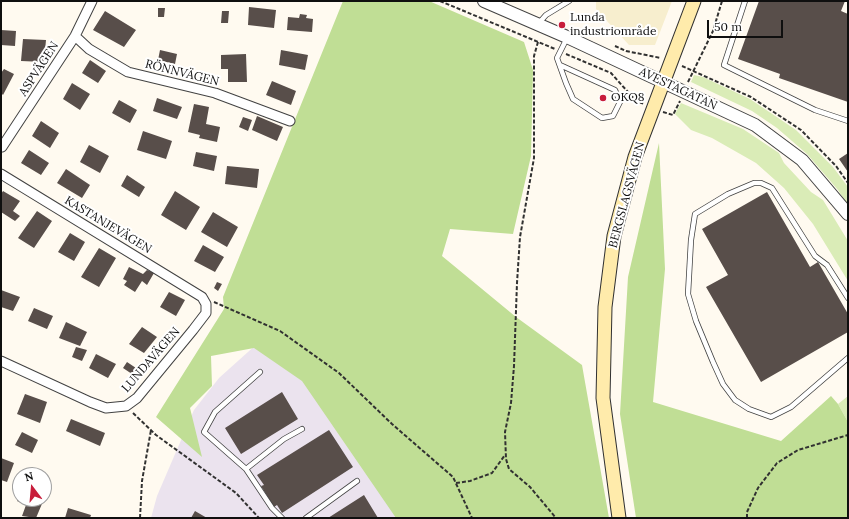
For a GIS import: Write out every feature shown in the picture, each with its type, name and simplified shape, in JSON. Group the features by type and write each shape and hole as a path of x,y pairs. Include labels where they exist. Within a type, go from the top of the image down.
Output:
{"main road":[{"name":"BERGSLAGSVÄGEN","path":"619,518 604,398 605,307 614,236 635,157 694,1"}],"street":[{"name":"ASPVÄGEN","path":"2,147 75,36 92,1"},
{"name":"AVESTAGATAN","path":"484,1 567,37 755,125 802,160 848,214"},
{"name":"RÖNNVÄGEN","path":"75,36 89,49 128,72 215,93 290,121"},
{"name":"KASTANJEVÄGEN","path":"1,174 202,297"},
{"name":"LUNDAVÄGEN","path":"1,361 106,408 126,406 137,398 206,313 206,304 202,297"}],"lane":[{"path":"538,24 546,15 569,1"},
{"path":"745,1 724,65 815,110 848,121"},
{"path":"560,65 615,90 620,102 613,116 602,118 573,99 557,58 567,37"},
{"path":"848,298 827,264 815,256 772,188 762,183 754,183 728,194 695,214 691,240 688,294 696,321 713,362 724,384 735,400 749,409 762,414 771,417 777,415 791,407 848,358"},
{"path":"260,372 215,412 204,432 246,469 272,508 282,518"},
{"path":"246,469 284,439 302,429"},
{"path":"306,518 357,481"}],"path":[{"path":"440,1 611,72 636,101 654,108"},
{"path":"692,70 713,31 722,1"},
{"path":"538,42 534,56 534,158 520,237 516,283 514,366 511,403 505,432 506,454 509,469 530,487 556,518"},
{"path":"611,44 626,51 651,55 671,61 751,97 801,130 836,166 848,183"},
{"path":"202,297 280,331 339,373 392,424 453,477 472,518"},
{"path":"126,406 151,430 236,492 258,518"},
{"path":"140,518 142,482 151,430"},
{"path":"747,518 747,512 758,488 777,463 798,450 848,435"},
{"path":"456,483 470,481 492,473 506,454"}],"shaded area":[{"path":"596,1 672,1 655,45 629,45 596,9"},
{"path":"258,343 306,378 399,518 151,518 157,496 194,410 219,378"}],"green space":[{"path":"343,1 429,1 524,42 533,70 531,156 513,234 450,229 442,256 516,317 582,365 609,518 396,518 302,381 254,348 211,356 212,386 190,408 202,457 156,417 224,309 223,297"},
{"path":"694,75 703,77 750,99 796,130 833,167 848,187 848,206 838,190 807,154 777,128 752,111 691,82"},
{"path":"681,103 743,129 779,153 784,163 811,192 823,200 848,241 848,281 813,224 784,188 756,163 712,138 691,130 675,114"},
{"path":"659,143 665,269 653,402 781,441 831,396 838,404 848,422 848,518 636,518 620,414 628,277"},
{"path":"848,396 848,422 838,404"}],"building":[{"path":"759,1 845,1 841,11 848,14 848,102 779,78 780,74 738,59"},
{"path":"249,7 276,10 274,28 248,25"},
{"path":"158,8 165,8 164,17 158,17"},
{"path":"105,11 136,30 124,47 93,30"},
{"path":"222,11 229,11 228,23 221,23"},
{"path":"300,14 307,15 306,18 313,19 312,32 287,30 288,17 299,18"},
{"path":"1,30 16,31 15,46 1,45"},
{"path":"23,39 46,40 44,62 21,61"},
{"path":"160,50 177,54 175,64 158,60"},
{"path":"281,50 308,55 305,70 279,65"},
{"path":"246,54 247,82 228,82 228,69 221,69 221,55"},
{"path":"90,60 106,71 98,83 82,73"},
{"path":"4,69 14,74 3,95 1,93 1,73"},
{"path":"272,81 296,91 291,105 266,95"},
{"path":"72,83 90,94 80,110 63,99"},
{"path":"157,98 182,107 177,119 153,111"},
{"path":"119,100 137,110 130,123 112,113"},
{"path":"194,104 209,107 206,124 220,127 217,142 199,138 200,135 188,132"},
{"path":"257,116 283,127 277,141 252,130"},
{"path":"243,117 252,120 248,131 239,127"},
{"path":"41,121 59,133 50,148 32,136"},
{"path":"143,131 172,141 166,159 137,150"},
{"path":"89,145 109,156 100,173 80,162"},
{"path":"29,150 49,163 41,175 21,163"},
{"path":"196,152 217,156 214,171 193,166"},
{"path":"848,153 848,172 839,159"},
{"path":"227,166 259,169 257,188 225,184"},
{"path":"66,169 90,185 82,198 57,183"},
{"path":"127,175 145,187 139,197 121,186"},
{"path":"3,191 20,201 13,211 20,216 15,221 1,212 1,194"},
{"path":"175,191 200,207 186,230 161,215"},
{"path":"767,192 810,267 818,262 848,314 848,332 761,382 706,287 728,275 702,229"},
{"path":"37,211 52,221 34,248 18,238"},
{"path":"213,212 238,227 227,247 201,232"},
{"path":"70,233 85,242 74,261 58,252"},
{"path":"203,245 224,257 215,272 194,261"},
{"path":"99,248 116,258 99,287 81,277"},
{"path":"129,267 143,274 147,270 154,273 147,285 142,281 135,292 124,285 127,281 123,279"},
{"path":"217,282 222,284 218,291 214,288"},
{"path":"1,290 20,297 13,311 1,307"},
{"path":"169,292 185,300 176,316 160,307"},
{"path":"34,308 53,316 47,329 28,321"},
{"path":"66,322 87,332 80,346 59,338"},
{"path":"142,327 157,337 144,353 129,344"},
{"path":"76,347 87,350 82,361 72,357"},
{"path":"96,354 116,364 108,378 89,368"},
{"path":"127,362 136,368 132,374 123,368"},
{"path":"282,392 298,419 241,454 225,428"},
{"path":"25,394 47,402 40,423 17,414"},
{"path":"71,419 105,433 100,446 66,431"},
{"path":"329,430 353,467 282,513 277,505 274,507 261,486 264,485 257,475"},
{"path":"22,432 38,440 32,453 15,445"},
{"path":"1,458 14,463 7,482 1,480"},
{"path":"364,495 378,518 328,518"},
{"path":"25,507 41,507 36,518 22,516"},
{"path":"68,508 91,515 90,518 65,518"},
{"path":"195,511 207,518 191,518"}],"place":[{"name":"Lunda industriområde","path":"562,25"},
{"name":"OKQ8","path":"603,98"}]}
